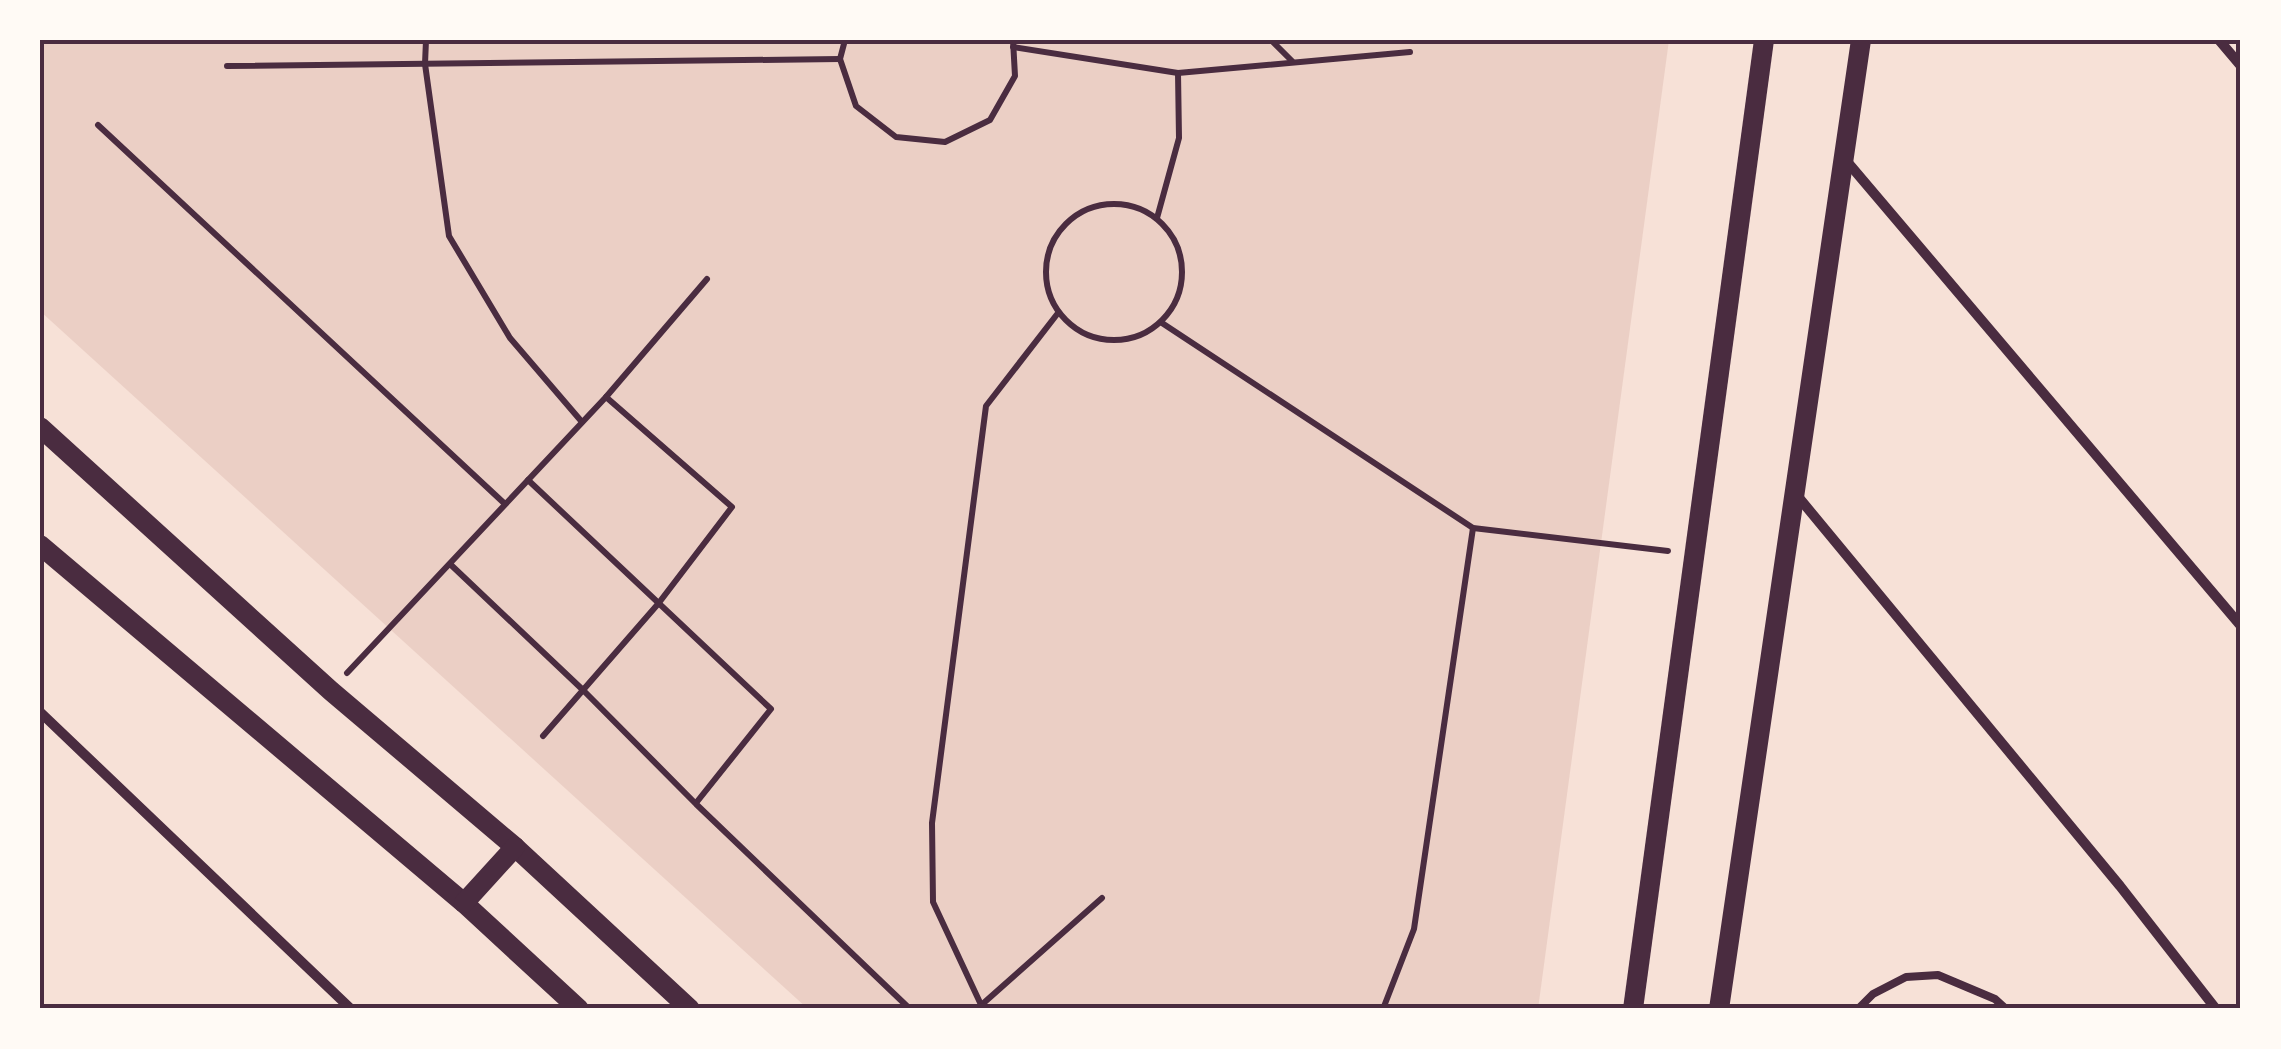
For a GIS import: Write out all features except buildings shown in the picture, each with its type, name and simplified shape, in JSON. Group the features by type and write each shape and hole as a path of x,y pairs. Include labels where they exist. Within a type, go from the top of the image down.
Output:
{"main road":[{"path":"1633,1009 1764,40"},
{"path":"1720,1009 1861,40"},
{"path":"40,426 331,691 516,846 690,1009"},
{"path":"40,545 464,903 579,1009"},
{"path":"464,903 516,846"}],"street":[{"path":"2219,40 2241,66"},
{"path":"1843,157 2241,626"},
{"path":"1795,492 2120,886 2216,1009"},
{"path":"40,712 351,1009"}],"lane":[{"path":"1858,1009 1873,994 1906,977 1938,975 1995,999 2006,1009"}],"path":[{"path":"426,40 425,64 449,236 510,338 582,422"},
{"path":"845,40 840,59 856,106 896,137 946,142 990,120 1014,76 1013,43 1178,73 1410,52"},
{"path":"1272,40 1293,62"},
{"path":"228,66 840,59"},
{"path":"1157,218 1179,138 1178,73"},
{"path":"98,125 506,504"},
{"path":"1121,203 1157,218 1180,250 1182,289 1162,323 1127,341 1088,337 1058,313 1044,275 1054,238 1082,210 1121,203"},
{"path":"331,691 606,396 707,279"},
{"path":"1058,313 986,406 932,823 933,902 980,1008 1102,898"},
{"path":"1162,323 1474,528 1694,554"},
{"path":"543,736 658,604 732,507 606,396"},
{"path":"528,480 771,709 696,804"},
{"path":"1382,1009 1414,930 1474,528"},
{"path":"450,564 910,1009"}],"shaded area":[{"path":"40,40 1669,40 1538,1009 808,1009 40,311"}]}
